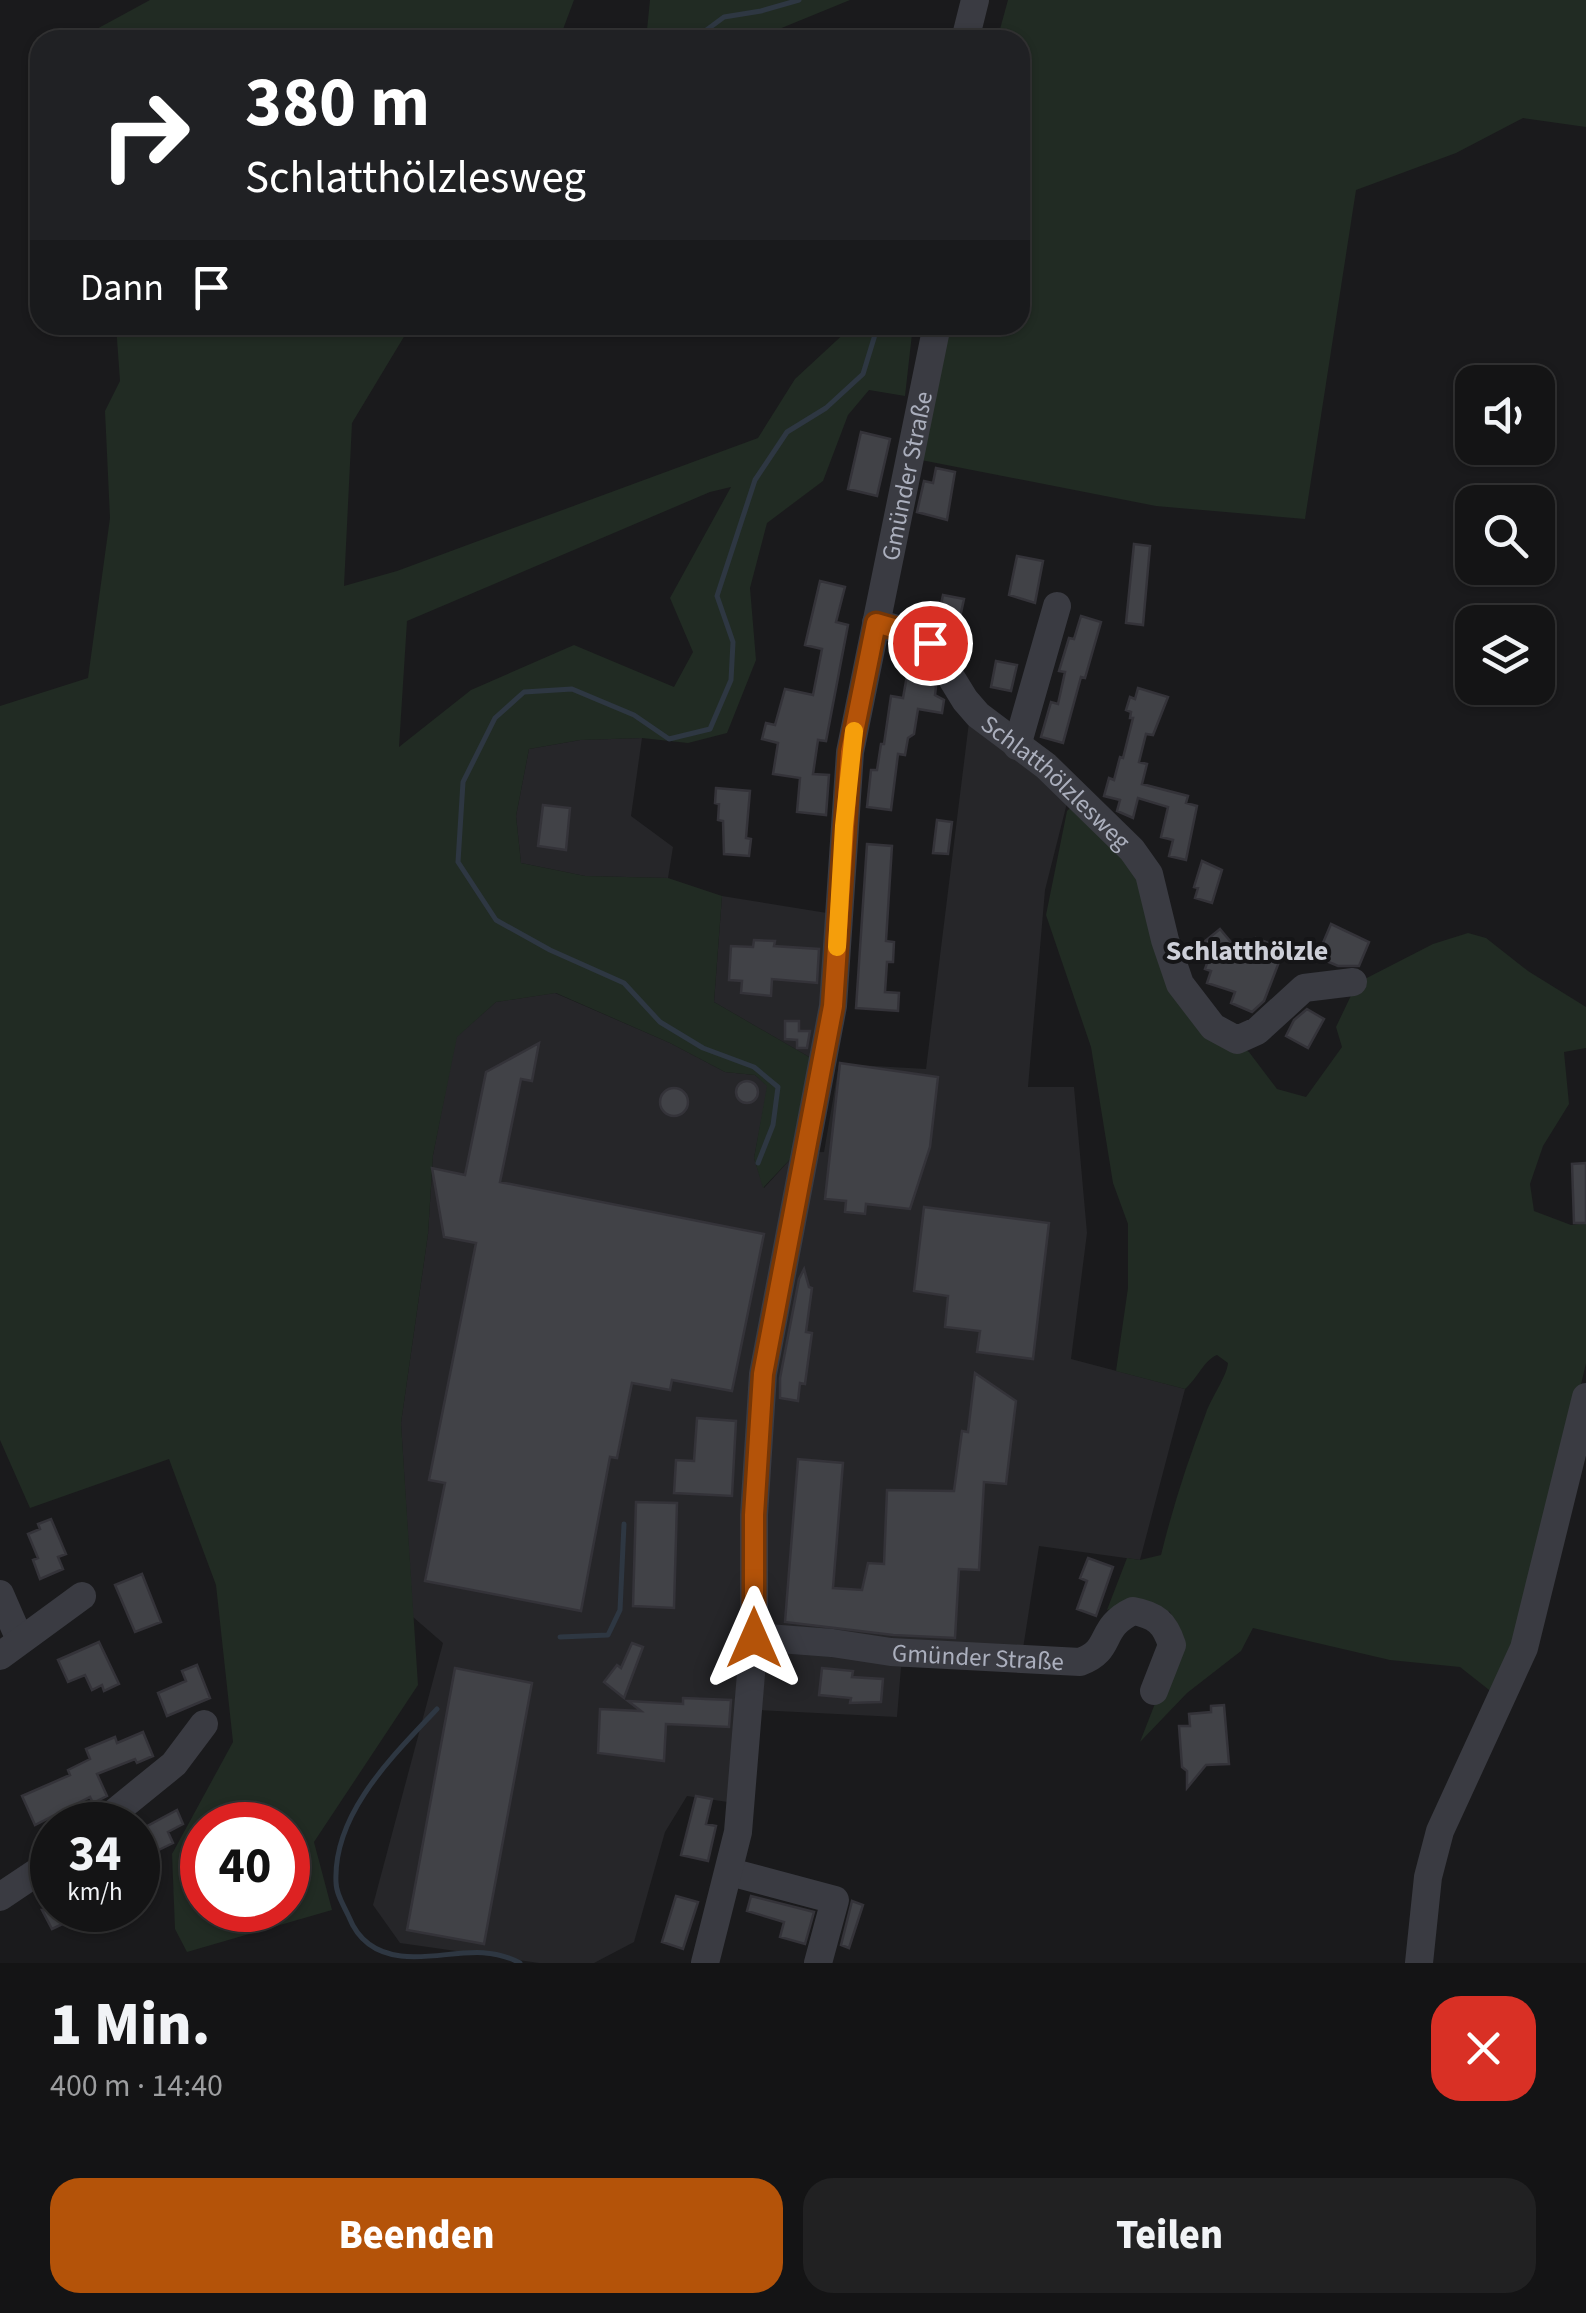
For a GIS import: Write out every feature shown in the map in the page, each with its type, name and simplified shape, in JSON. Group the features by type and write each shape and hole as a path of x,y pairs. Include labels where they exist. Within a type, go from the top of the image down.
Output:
{"street":[{"path":"968,30 975,0"},
{"name":"Gmünder Straße","path":"705,1963 730,1872 745,1776 763,1374 833,1006 850,752 934,335"},
{"path":"1017,746 1057,606"},
{"name":"Schlatthölzlesweg","path":"876,623 921,636 930,643 964,700 978,715 1046,766 1132,850 1150,874 1180,984 1213,1028 1236,1040 1257,1031 1304,988 1353,982"},
{"path":"1419,1963 1428,1877 1440,1831 1524,1648 1586,1398"},
{"path":"0,1594 10,1648 82,1596"},
{"name":"Gmünder Straße","path":"754,1638 832,1643 890,1652 1080,1662 1102,1649 1108,1627 1133,1612 1162,1622 1172,1645 1154,1691"},
{"path":"127,1802 174,1764 204,1724"},
{"path":"730,1872 835,1900 818,1963"},
{"path":"0,1897 30,1877"}],"shaded area":[{"path":"150,0 574,0 563,30 95,30"},
{"path":"650,0 850,0 777,30 647,30"},
{"path":"1008,0 1586,0 1586,127 1523,118 1456,153 1356,190 1305,519 1156,506 921,460 940,335 1030,335 1030,30 1000,30"},
{"path":"117,335 405,335 352,423 344,586 397,571 758,438 795,379 843,335 912,335 905,396 869,390 848,415 823,481 767,523 750,588 756,660 727,733 688,743 642,738 580,740 529,749 516,816 521,863 585,876 668,878 722,896 714,1002 823,1065 796,1153 763,1188 754,1158 767,1086 755,1075 725,1072 556,993 496,1002 457,1037 433,1155 428,1234 401,1423 418,1685 314,1842 332,1910 310,1916 310,1802 200,1802 233,1742 216,1585 169,1459 30,1508 0,1440 0,706 88,678 110,518 105,411 120,381","holes":["731,487 670,598 693,652 674,687 574,645 471,690 399,747 407,621 710,492"]},
{"path":"970,714 1067,803 1045,890 1028,1087 1074,1087 1087,1233 1071,1359 1185,1389 1140,1560 1039,1546 1020,1668 901,1667 897,1717 739,1709 728,1802 687,1796 665,1832 634,1942 594,1963 539,1963 400,1943 373,1905 443,1643 413,1617 401,1423 428,1234 433,1155 456,1037 496,1002 555,993 670,1043 725,1072 755,1075 768,1086 754,1158 764,1188 796,1153 824,1152 839,1064 926,1069"},
{"path":"642,738 631,816 673,847 668,878 585,876 521,863 516,816 529,749 580,740"},
{"path":"1074,804 1144,870 1160,940 1232,1043 1249,1052 1277,1089 1306,1097 1342,1047 1336,1027 1357,983 1433,944 1468,933 1486,938 1528,971 1586,1007 1586,1048 1564,1052 1569,1104 1543,1146 1530,1184 1534,1211 1571,1225 1586,1223 1586,1363 1520,1647 1493,1693 1460,1667 1390,1660 1253,1628 1241,1651 1187,1693 1140,1742 1170,1665 1185,1649 1170,1612 1136,1602 1107,1610 1127,1558 1140,1560 1161,1555 1193,1448 1228,1363 1217,1355 1212,1357 1185,1389 1116,1371 1128,1288 1128,1224 1113,1183 1091,1047 1046,915 1067,811"},
{"path":"722,896 827,913 823,1065 714,1002"},
{"path":"180,1839 180,1932 256,1932 187,1952 175,1929 172,1854"}],"building":[{"path":"861,432 890,439 877,496 848,489"},
{"path":"936,468 955,472 947,520 917,512 924,481 933,483"},
{"path":"1134,544 1150,546 1143,625 1126,623"},
{"path":"1017,556 1043,561 1035,603 1009,595"},
{"path":"820,581 845,587 836,622 848,625 826,741 818,740 813,774 829,775 826,815 797,812 800,778 773,774 778,743 762,739 766,723 775,725 785,689 813,695 822,649 805,645"},
{"path":"943,595 964,599 959,622 938,618"},
{"path":"1081,616 1101,622 1063,743 1041,737 1051,702 1058,704 1065,672 1059,671"},
{"path":"996,661 1017,665 1011,691 991,687"},
{"path":"908,670 928,673 936,687 935,695 944,700 942,713 918,709 905,755 898,754 891,810 867,807 871,770 877,770 891,696 903,698"},
{"path":"1138,688 1168,697 1153,735 1146,734 1139,762 1147,764 1142,784 1188,796 1186,803 1197,806 1186,860 1169,856 1173,840 1161,837 1168,807 1138,798 1133,818 1117,811 1120,800 1104,796 1109,778 1114,780 1120,757 1123,758 1133,718 1126,710"},
{"path":"716,788 750,791 746,838 751,839 749,856 724,854"},
{"path":"543,805 570,808 566,850 538,846"},
{"path":"937,820 952,822 948,854 933,853"},
{"path":"867,844 892,846 886,941 894,942 893,962 887,962 885,992 899,993 898,1011 856,1008"},
{"path":"1202,861 1222,870 1212,903 1195,898 1198,888 1194,887"},
{"path":"1331,924 1369,942 1359,966 1338,966 1317,957"},
{"path":"1220,929 1247,961 1256,938 1284,949 1264,1001 1252,1012 1231,1003 1235,992 1207,983 1211,971 1205,969 1211,952 1204,942"},
{"path":"754,940 775,941 774,946 819,949 817,983 772,979 771,996 741,993 742,981 729,980 731,946 753,947"},
{"path":"1307,1009 1324,1019 1308,1048 1286,1036 1294,1020"},
{"path":"785,1021 799,1021 799,1031 810,1031 807,1048 797,1048 797,1040 785,1039"},
{"path":"539,1043 532,1081 521,1079 500,1182 764,1234 732,1391 672,1380 670,1390 632,1383 617,1458 610,1457 581,1611 425,1581 445,1483 429,1480 476,1243 444,1237 432,1168 465,1175 486,1072"},
{"path":"840,1063 938,1077 930,1147 910,1209 866,1204 865,1214 845,1212 846,1201 825,1199"},
{"path":"747,1081 755,1084 755,1100 747,1103 739,1100 736,1092 739,1084"},
{"path":"674,1088 684,1092 688,1102 684,1112 674,1116 664,1112 660,1102 664,1092"},
{"path":"1586,1163 1586,1223 1574,1223 1572,1164"},
{"path":"924,1207 1049,1223 1033,1359 977,1352 980,1331 945,1327 948,1296 914,1291"},
{"path":"804,1269 812,1288 806,1332 812,1333 805,1384 800,1383 798,1401 780,1398 780,1378"},
{"path":"975,1373 1016,1401 1006,1484 984,1482 979,1570 959,1569 955,1638 785,1622 798,1459 843,1463 833,1588 862,1590 868,1563 884,1564 887,1490 954,1491 962,1431 968,1432"},
{"path":"697,1418 736,1421 732,1496 674,1493 676,1460 694,1461"},
{"path":"636,1502 677,1503 674,1608 633,1606"},
{"path":"51,1519 66,1554 58,1557 63,1569 40,1579 33,1560 38,1558 28,1534"},
{"path":"1088,1558 1113,1567 1096,1616 1077,1609 1087,1581 1080,1578"},
{"path":"142,1574 161,1622 135,1632 115,1585"},
{"path":"99,1642 119,1684 104,1691 102,1685 92,1690 85,1675 68,1682 58,1660"},
{"path":"632,1643 643,1647 624,1698 604,1682 617,1665 621,1668"},
{"path":"197,1665 210,1698 167,1716 158,1693 186,1681 182,1671"},
{"path":"455,1668 532,1683 484,1944 407,1930"},
{"path":"822,1668 853,1671 852,1677 883,1679 881,1702 850,1703 851,1698 819,1695"},
{"path":"683,1698 731,1700 729,1727 666,1724 664,1761 598,1753 600,1709 641,1711 628,1701 683,1704"},
{"path":"1224,1705 1229,1764 1206,1765 1187,1788 1179,1726 1190,1726 1189,1714 1211,1712 1211,1706"},
{"path":"143,1732 153,1756 97,1774 107,1796 95,1802 90,1797 80,1802 30,1802 30,1814 22,1796 70,1775 68,1770 90,1759 86,1749 115,1737 117,1743"},
{"path":"696,1796 712,1799 706,1824 716,1826 708,1861 681,1855"},
{"path":"177,1810 180,1817 180,1826 168,1832 173,1843 160,1849 160,1819"},
{"path":"676,1896 698,1902 683,1949 662,1942"},
{"path":"751,1896 814,1912 805,1944 780,1937 784,1922 747,1911"},
{"path":"852,1901 863,1905 849,1948 841,1945"}],"waterway":[{"path":"706,30 724,17 799,0"},
{"path":"758,1163 773,1125 778,1087 754,1067 703,1048 660,1022 624,983 550,950 496,920 458,862 463,782 495,718 524,692 572,689 634,715 669,739 710,729 731,680 733,642 717,596 755,480 787,432 826,408 863,374 875,335"},
{"path":"560,1637 608,1635 620,1610 624,1524"},
{"path":"437,1709 385,1766 355,1809 338,1857 337,1891 357,1932 384,1952 416,1957 490,1953 520,1963"}],"slow traffic":[{"path":"837,947 854,731"}],"district":[{"name":"Schlatthölzle","path":"1247,950"}],"route":[{"path":"754,1638 754,1515 763,1374 833,1006 850,752 876,623 921,636 930,643"}]}
